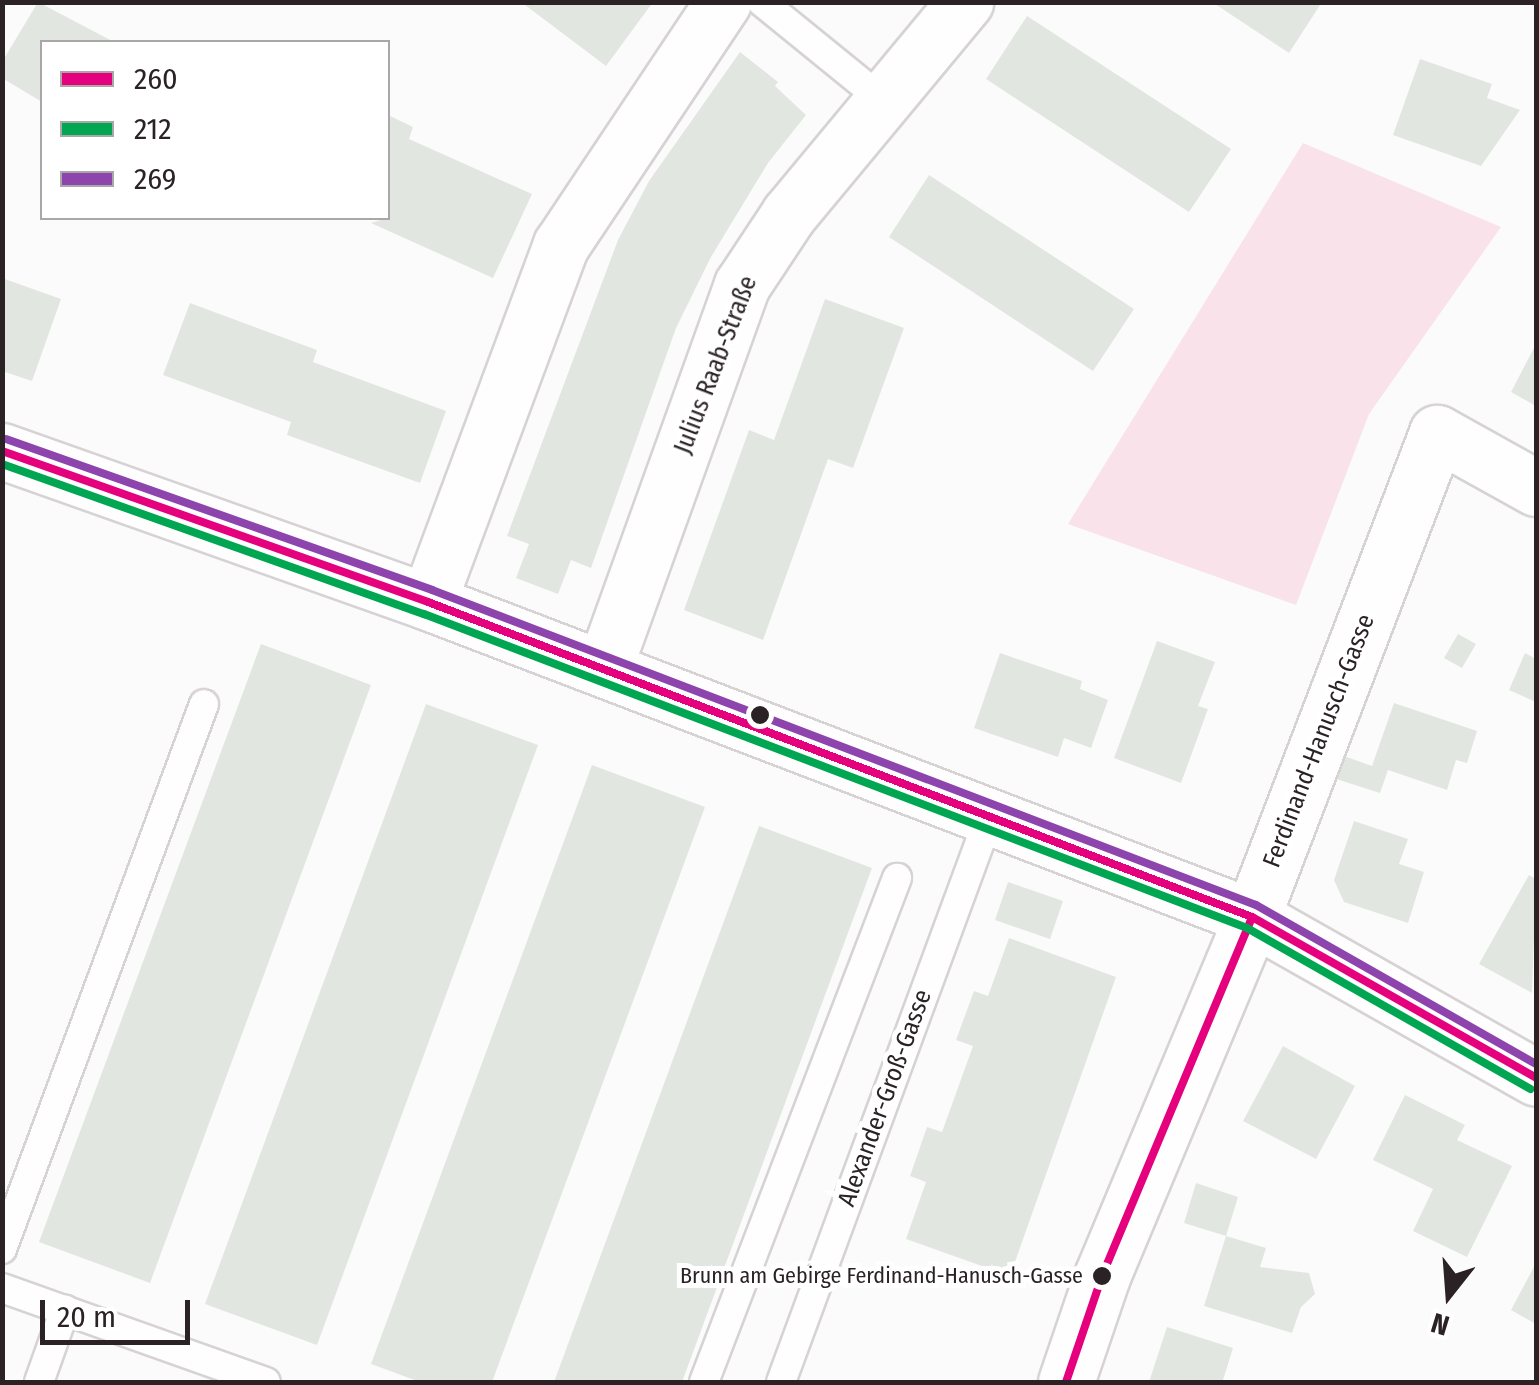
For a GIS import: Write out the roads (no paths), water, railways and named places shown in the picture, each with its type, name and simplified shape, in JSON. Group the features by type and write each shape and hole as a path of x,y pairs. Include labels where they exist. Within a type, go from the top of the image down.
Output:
{"street":[{"path":"428,602 562,245 723,2"},
{"name":"Julius Raab-Straße","path":"604,668 742,285 880,98 965,2"},
{"name":"Ferdinand-Hanusch-Gasse","path":"1066,1382 1102,1276 1252,917 1437,433 1536,488"},
{"path":"2,450 428,602 1252,917 1536,1078"}],"lane":[{"path":"762,2 880,98"},
{"path":"2,1249 204,704"},
{"name":"Alexander-Groß-Gasse","path":"781,1382 990,814"},
{"path":"704,1382 897,878"},
{"path":"2,1288 266,1382"},
{"path":"39,1382 65,1309"}],"place":[{"name":"Brunn am Gebirge Ferdinand-Hanusch-Gasse","path":"1102,1276"}]}
